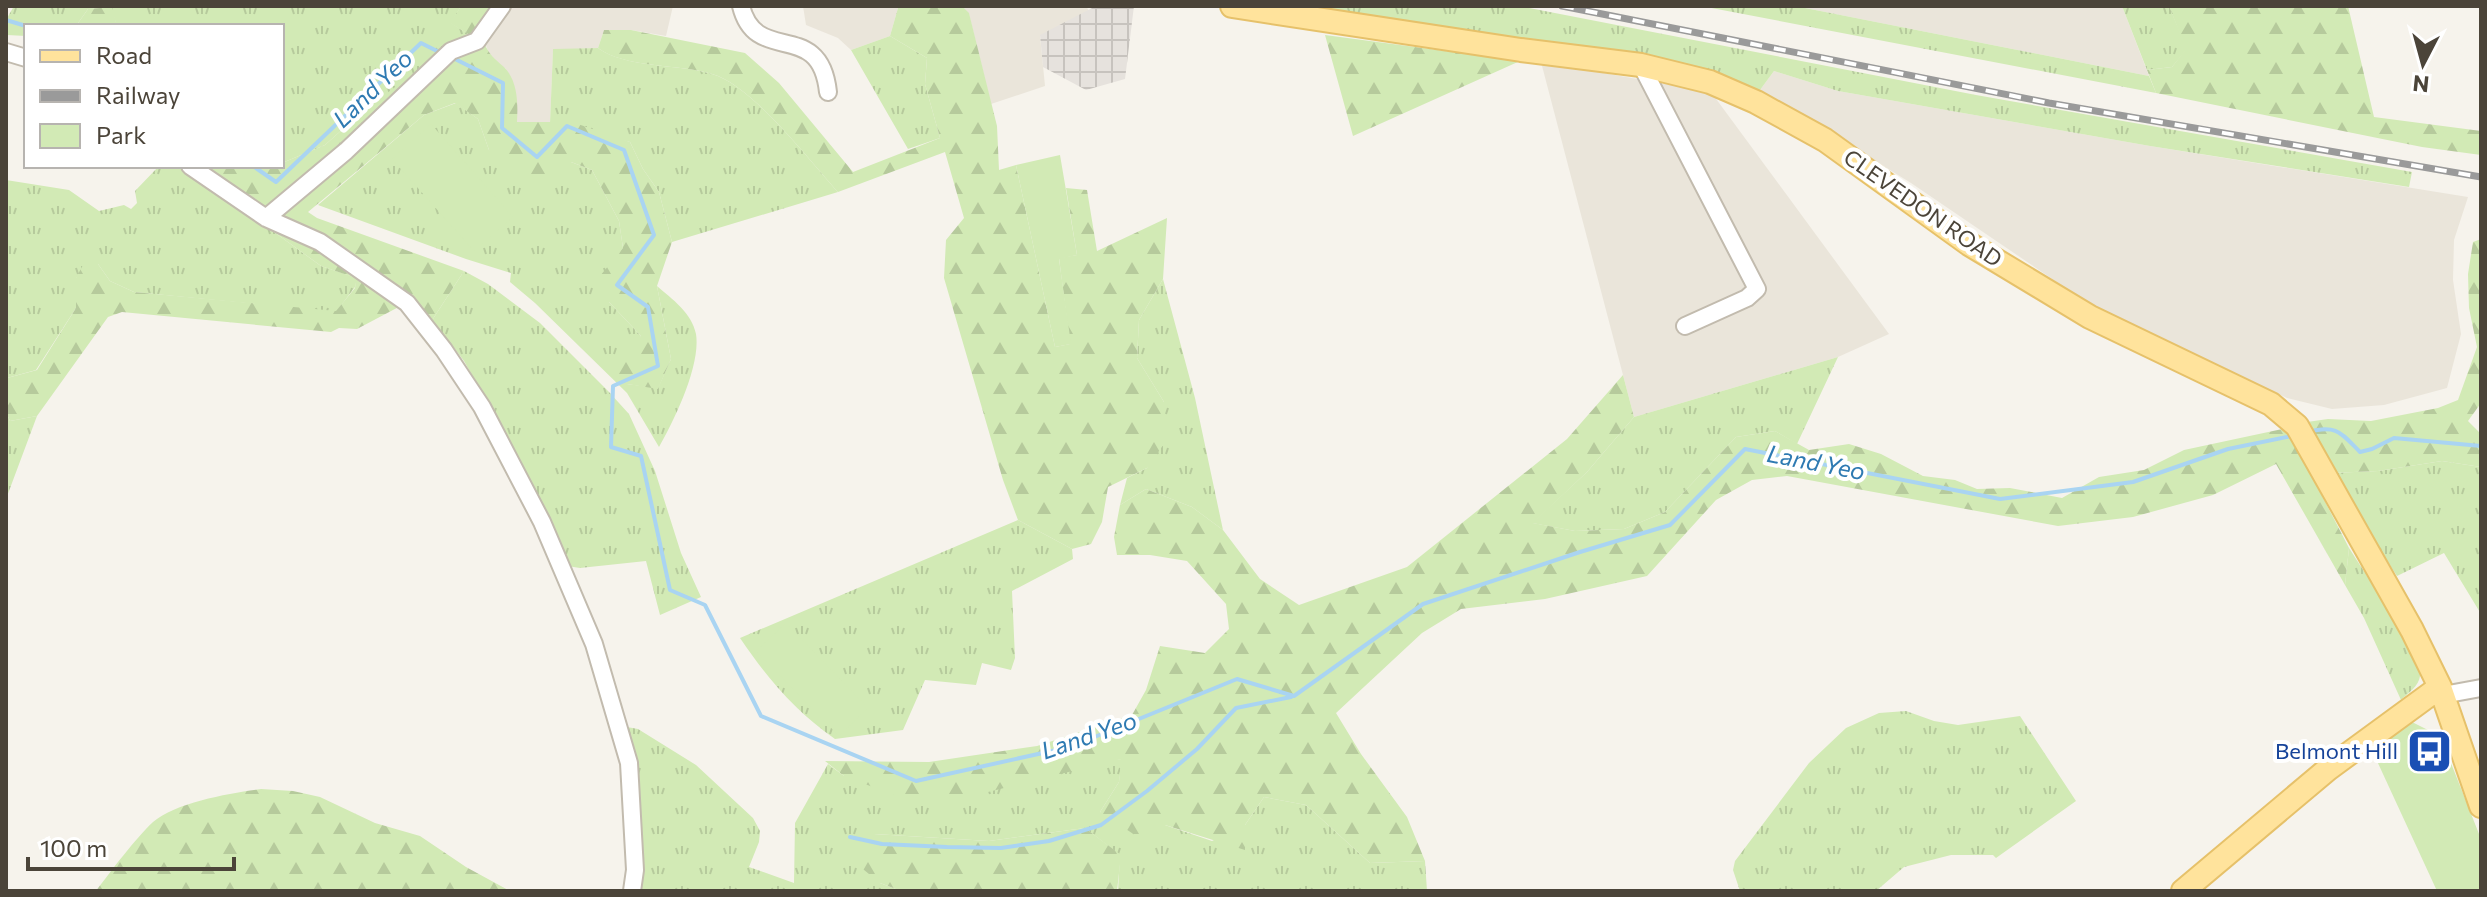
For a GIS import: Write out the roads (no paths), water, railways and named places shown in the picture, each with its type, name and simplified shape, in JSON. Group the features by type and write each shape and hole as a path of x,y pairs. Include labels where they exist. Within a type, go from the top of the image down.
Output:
{"main road":[{"name":"CLEVEDON ROAD","path":"1232,6 1641,65 1710,82 1770,109 1825,140 1969,244 2090,317 2271,404 2301,434 2412,630 2441,691 2481,806"},
{"path":"2183,891 2328,769 2441,691"}],"street":[{"path":"266,218 346,151 446,55 477,41 502,6"},
{"path":"741,6 745,20 759,34 807,50 820,62 828,92"},
{"path":"1641,65 1757,289 1747,298 1685,326"},
{"path":"193,168 266,218 320,242 407,303 444,350 482,407 542,522 594,644 629,763 635,870 632,891"},
{"path":"2441,691 2481,688"}],"waterway":[{"name":"Land Yeo","path":"6,20 24,25"},
{"name":"Land Yeo","path":"256,168 276,182 421,43 443,54"},
{"name":"Land Yeo","path":"451,57 503,83 502,128 537,157 567,126 624,150 654,235 617,285 648,307 658,366 613,386 611,447 641,456 670,590 705,605 761,716 916,781 1070,747 1237,679 1294,696 1423,604 1670,525 1745,449 2000,499 2133,482 2228,449 2292,436"},
{"name":"Land Yeo","path":"2308,432 2326,429 2338,432 2360,452 2394,438 2481,446"},
{"path":"850,837 882,844 1001,848 1049,841 1101,825 1197,749 1236,708 1291,697"}],"railway":[{"path":"1562,6 2049,103 2481,177"}],"place":[{"name":"Belmont Hill","path":"2429,751"}]}
